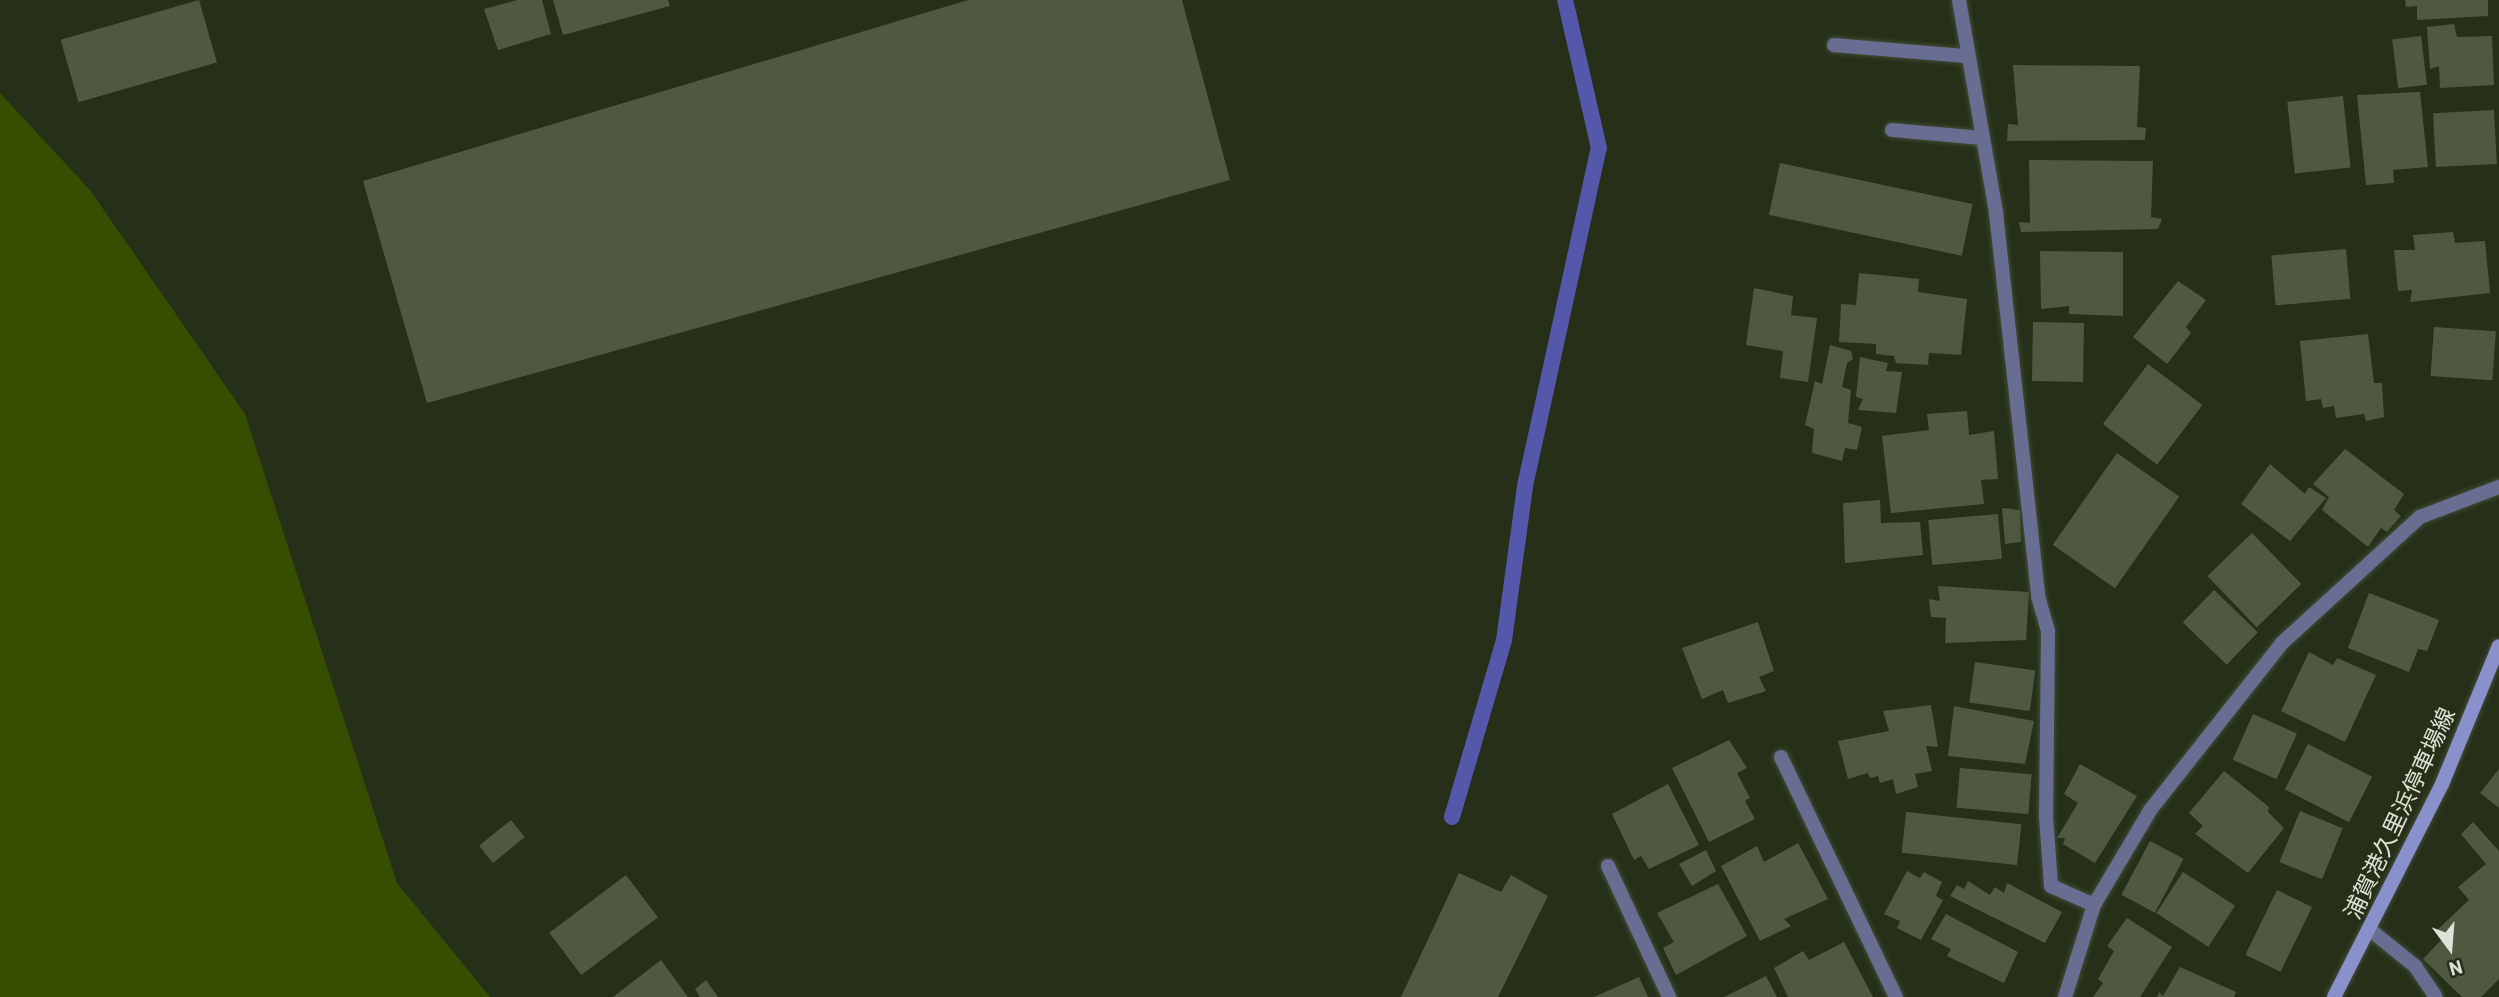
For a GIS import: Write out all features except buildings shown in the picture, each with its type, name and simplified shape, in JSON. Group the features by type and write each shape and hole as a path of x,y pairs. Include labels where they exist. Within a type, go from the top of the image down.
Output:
{"main road":[{"name":"浦賀港久里浜停車場線","path":"2334,997 2442,784 2499,646"}],"street":[{"path":"1959,0 1966,56 1996,213 2038,596 2048,632 2046,816 2051,886 2094,905"},
{"path":"1834,45 1966,56"},
{"path":"1892,130 1981,138"},
{"path":"2065,997 2094,905 2151,809 2282,643 2420,517 2499,487"},
{"path":"1781,757 1896,997"},
{"path":"1608,866 1669,997"},
{"path":"2369,929 2415,966 2436,997"}],"green space":[{"path":"0,93 90,190 245,414 397,883 490,997 0,997"}],"waterway":[{"path":"1452,817 1504,640 1525,486 1599,148 1565,0"}]}
